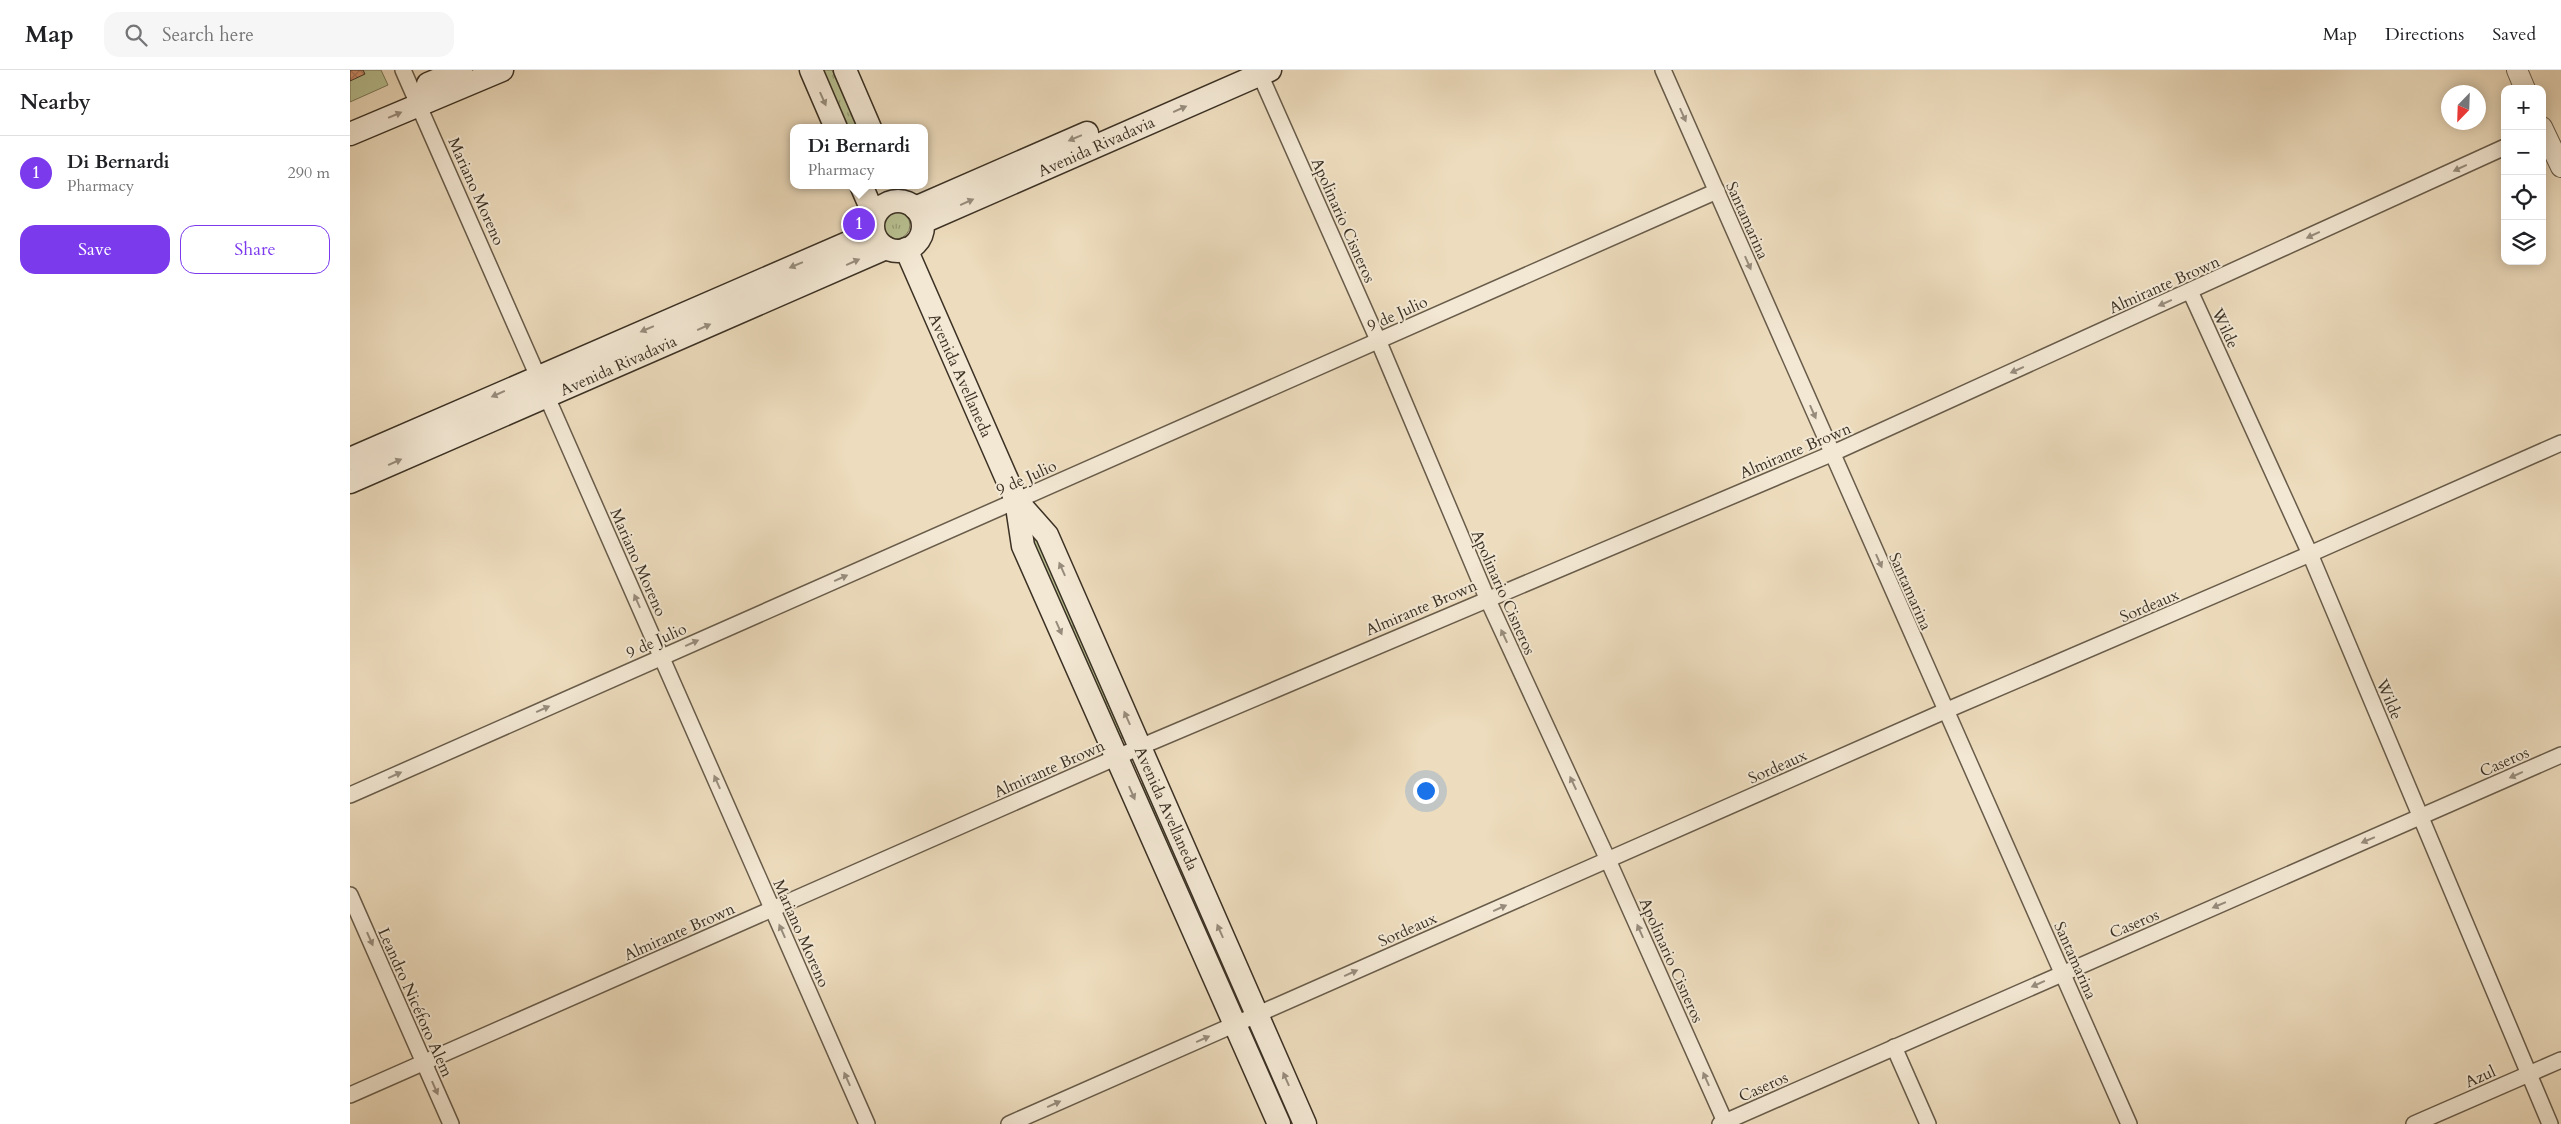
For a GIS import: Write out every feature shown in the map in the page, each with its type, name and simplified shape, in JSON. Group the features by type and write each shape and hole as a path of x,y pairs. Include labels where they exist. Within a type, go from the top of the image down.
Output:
{"main road":[{"path":"350,134 416,98 461,70"},
{"path":"350,118 502,70"},
{"path":"811,70 834,124"},
{"path":"845,70 868,124"},
{"name":"Avenida Rivadavia","path":"908,204 1232,70"},
{"name":"Avenida Rivadavia","path":"350,482 543,386 885,236 882,205 908,204 1263,71"},
{"name":"Avenida Avellaneda","path":"863,189 1016,500 1047,535 1305,1124"},
{"path":"885,236 919,239 908,204"},
{"name":"Avenida Rivadavia","path":"350,458 543,386"},
{"name":"Avenida Avellaneda","path":"1016,500 1023,546 1279,1124"}],"street":[{"name":"Mariano Moreno","path":"403,70 867,1124"},
{"name":"Santamarina","path":"1664,70 1945,711 2129,1124"},
{"path":"2517,70 2523,85"},
{"name":"Apolinario Cisneros","path":"1263,71 1487,598 1608,860 1724,1123"},
{"path":"2543,130 2561,167"},
{"name":"Almirante Brown","path":"350,1095 1116,757 1487,598 1832,454 2501,150"},
{"name":"9 de Julio","path":"350,795 1717,191"},
{"name":"Wilde","path":"2190,291 2310,554 2550,1124"},
{"name":"Sordeaux","path":"1009,1124 1945,711 2310,554 2561,443"},
{"name":"Caseros","path":"1724,1123 2561,755"},
{"name":"Leandro Nicéforo Alem","path":"350,895 451,1124"},
{"path":"1894,1047 1928,1124"},
{"name":"Azul","path":"2414,1124 2561,1060"}],"green space":[{"path":"350,70 381,70 388,85 350,102"},
{"path":"822,70 832,70 856,124 845,124"},
{"path":"896,211 906,215 910,225 906,235 896,239 886,235 882,225 886,215"},
{"path":"1031,522 1125,737 1116,741 1022,526"},
{"path":"1149,781 1242,996 1233,1000 1140,785"}],"building":[{"path":"350,70 363,70 365,74 350,81"}],"place":[{"name":"Di Bernardi","path":"859,224"}]}
